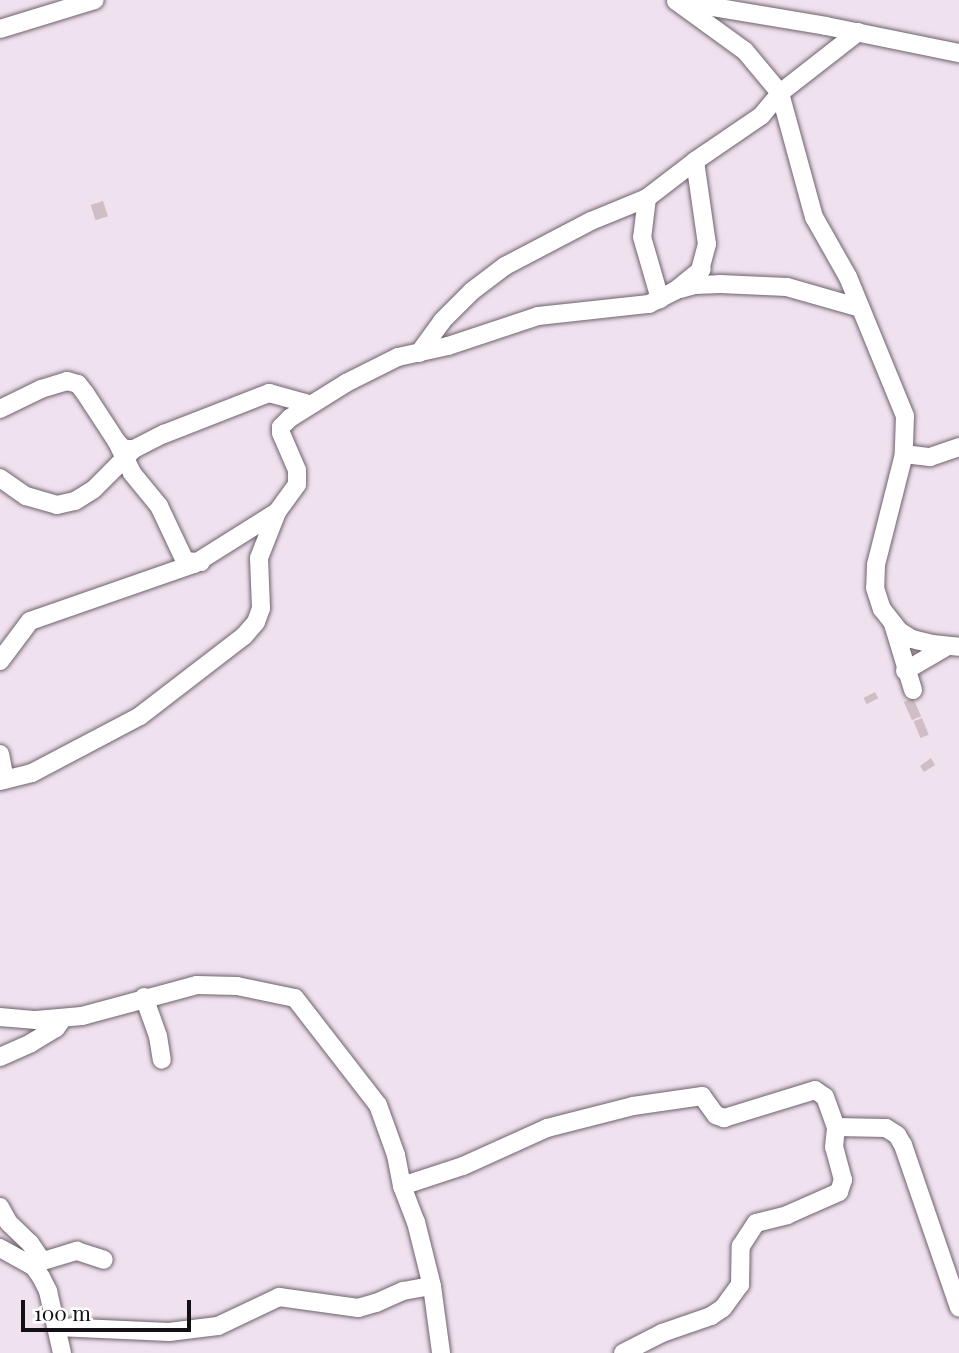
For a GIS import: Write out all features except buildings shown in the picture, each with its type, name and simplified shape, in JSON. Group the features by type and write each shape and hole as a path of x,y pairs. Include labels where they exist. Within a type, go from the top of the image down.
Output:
{"street":[{"path":"0,29 95,0"},
{"path":"672,1 859,32 959,52"},
{"path":"672,1 745,51 780,93 814,217 848,277 905,416 904,454 874,578 882,609 893,624 912,639 952,647"},
{"path":"419,353 442,321 472,291 505,266 591,221 647,198 695,160 761,116 780,93 859,32"},
{"path":"695,160 707,244 699,277"},
{"path":"647,198 642,237 660,299"},
{"path":"0,754 2,780 32,773 118,729 156,704 244,636 256,622 261,608 259,558 277,512 297,484 297,470 284,442 281,427 309,404 378,365 538,316 649,304 699,277 787,287 860,308"},
{"path":"0,409 41,389 68,381 78,384 125,450 159,506 185,561 194,564"},
{"path":"0,478 44,504 57,505 75,501 94,489 125,450 269,393 309,404"},
{"path":"904,454 930,457 959,447"},
{"path":"0,660 21,629 46,612 194,564 277,512"},
{"path":"194,564 277,512"},
{"path":"239,538 259,558"},
{"path":"893,624 905,671 913,690"},
{"path":"905,671 952,647"},
{"path":"0,1017 36,1020 63,1018 113,1008 145,997 197,985 218,985 295,998 378,1105 396,1155 402,1186 415,1222 432,1286 441,1353"},
{"path":"145,997 162,1060"},
{"path":"0,1057 56,1028 63,1018"},
{"path":"402,1186 463,1166 547,1128 658,1100 702,1096 714,1113 724,1118 815,1090 825,1097 836,1127 834,1147 844,1180 839,1192 787,1216 756,1223 741,1246 740,1285 723,1308 711,1316 662,1333 623,1353"},
{"path":"836,1127 886,1128 897,1135 903,1144 959,1308"},
{"path":"0,1207 9,1223 30,1243 48,1291 62,1353"},
{"path":"0,1248 38,1264 77,1251 104,1260"},
{"path":"58,1327 169,1332 218,1326 279,1297 291,1296 331,1306 358,1307 376,1303 403,1291 432,1286"}]}
